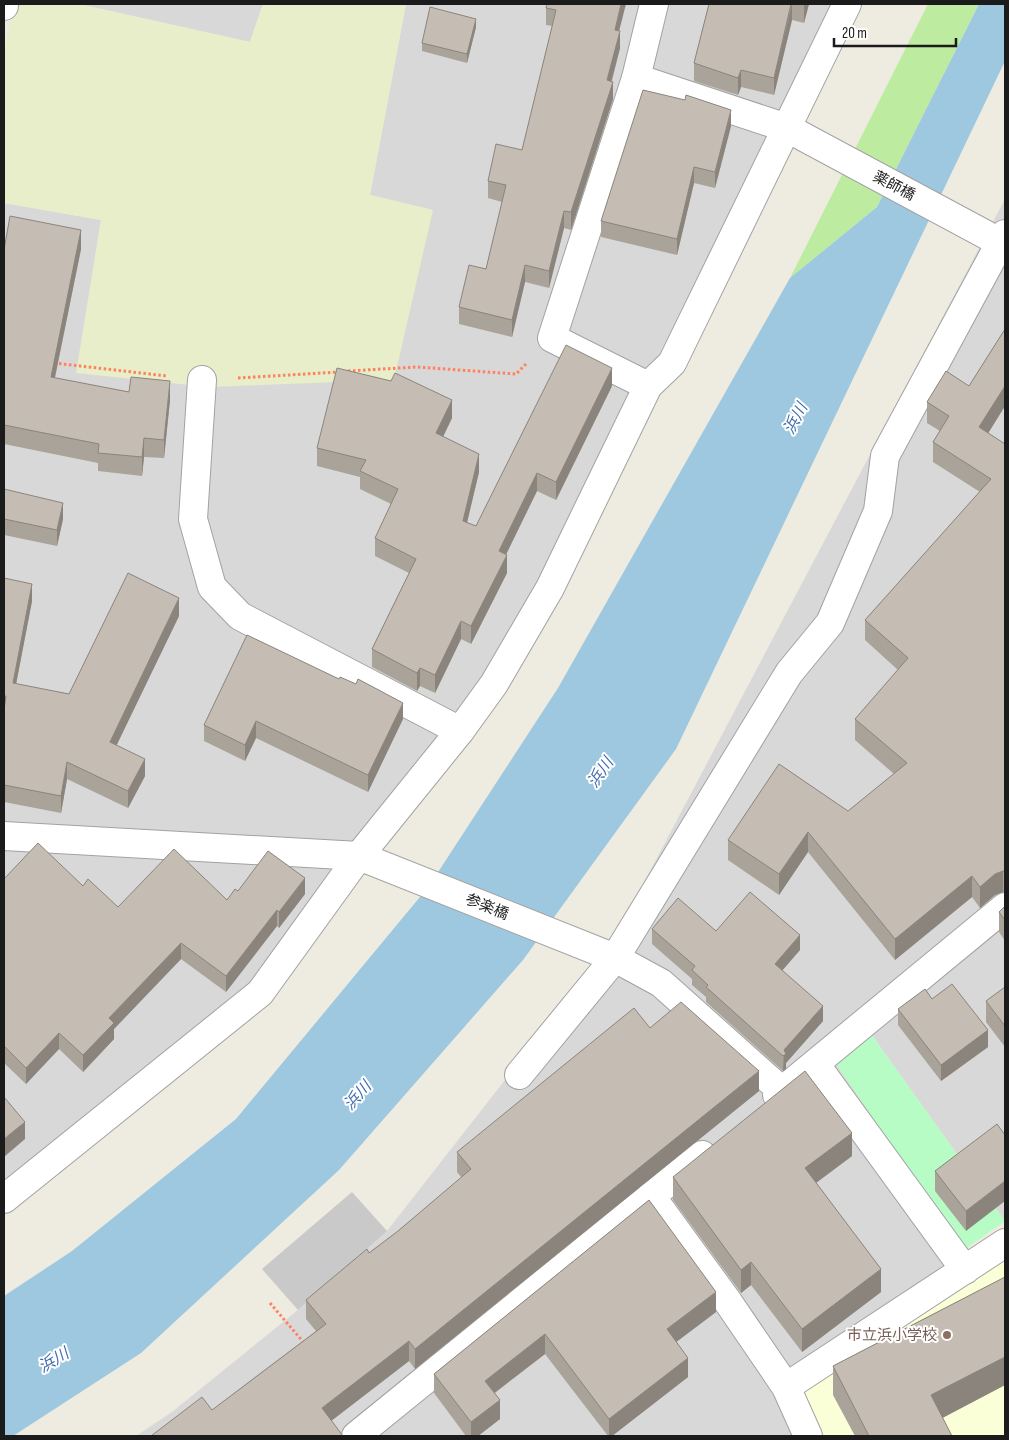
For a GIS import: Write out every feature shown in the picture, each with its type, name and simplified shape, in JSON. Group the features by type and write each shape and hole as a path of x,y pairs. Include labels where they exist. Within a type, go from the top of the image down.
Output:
{"street":[{"path":"648,386 552,338 636,78 654,4"},
{"path":"4,1200 260,993 359,856 460,731 494,684 550,588 648,386 672,363 847,4"},
{"name":"薬師橋","path":"636,78 787,128 1004,241"},
{"path":"519,1075 615,958 789,673 830,623 878,511 885,456 1004,241"},
{"path":"202,380 193,519 212,587 240,616 460,731"},
{"name":"参楽橋","path":"4,836 359,856 615,958 661,983 782,1091"},
{"path":"759,1109 816,1065 1005,907"},
{"path":"816,1065 965,1270"},
{"path":"356,1436 720,1140"},
{"path":"651,1196 786,1386 808,1436"},
{"path":"786,1386 1005,1244"}],"path":[{"path":"51,362 202,380 417,367 516,374 552,338"},
{"path":"270,1303 308,1348"}],"shaded area":[{"path":"14,4 79,4 250,42 263,4 406,4 370,195 433,210 394,380 208,387 76,373 101,220 4,203 4,53"},
{"path":"79,4 263,4 250,42"},
{"path":"406,4 860,4 650,400 555,596 256,1006 4,1209 4,203 101,220 77,373 433,210 370,195"},
{"path":"1005,199 1005,1221 871,1034 964,1250 801,1392 822,1436 136,1436 172,1412 298,1310 387,1231 612,943"},
{"path":"352,1192 387,1231 298,1310 262,1269"},
{"name":"市立浜小学校","path":"1005,1260 1005,1436 822,1436 800,1391"}],"green space":[{"path":"928,4 979,4 877,207 790,278"},
{"path":"871,1034 1005,1221 964,1250 835,1063"}],"water":[{"name":"浜川","path":"979,4 1005,4 1005,61 676,749 523,960 339,1170 141,1353 13,1436 4,1436 4,1296 72,1251 236,1119 429,886 558,688 790,278 877,207"}],"building":[{"path":"547,4 621,4 615,30 620,31 607,80 613,82 571,212 564,211 549,271 525,265 512,320 459,307 469,265 486,269 506,185 488,181 496,144 522,150 556,10 546,8"},
{"path":"709,4 791,4 774,78 741,70 738,78 694,63"},
{"path":"430,7 476,19 467,54 422,43"},
{"path":"643,90 685,100 686,95 731,110 715,172 694,167 677,239 601,221"},
{"path":"10,216 81,230 51,377 129,392 131,377 170,381 164,440 144,438 142,457 98,453 99,444 4,425 4,250"},
{"path":"1005,329 1005,386 979,427 1005,444 1005,871 995,874 980,887 972,876 895,939 808,832 779,874 728,840 779,764 848,811 907,763 855,719 908,658 865,620 991,479 933,442 949,416 927,402 946,371 969,386"},
{"path":"566,345 612,368 556,482 537,473 499,551 507,555 471,626 461,621 435,675 420,668 417,673 372,649 416,559 375,538 398,489 360,471 366,460 317,448 337,368 391,381 395,373 452,400 436,433 479,454 463,521 476,526"},
{"path":"4,489 63,503 57,530 4,519"},
{"path":"128,573 179,598 110,742 145,759 128,791 67,762 61,796 4,785 4,710 6,696 4,696 4,578 32,584 13,683 69,694"},
{"path":"247,635 339,679 340,677 356,684 358,679 403,703 368,775 256,721 245,745 204,725"},
{"path":"38,843 83,886 88,879 118,907 174,849 227,900 235,889 238,891 268,851 305,878 279,912 277,910 226,976 181,943 109,1018 114,1023 83,1055 59,1033 26,1068 4,1046 4,879"},
{"path":"750,892 800,935 775,964 823,1006 784,1050 786,1054 783,1056 706,987 708,985 692,970 695,966 652,929 678,898 716,931"},
{"path":"1005,906 1005,920 999,912"},
{"path":"952,984 988,1030 941,1065 898,1009 925,989 932,999"},
{"path":"1005,987 1005,1026 986,1001"},
{"path":"681,1002 759,1071 415,1349 409,1341 322,1408 343,1436 151,1436 202,1397 212,1410 326,1324 306,1300 367,1249 369,1253 398,1231 471,1169 457,1152 634,1008 650,1028"},
{"path":"805,1071 852,1133 805,1168 881,1269 802,1329 751,1262 741,1270 673,1177"},
{"path":"4,1097 25,1122 4,1139"},
{"path":"997,1124 1005,1135 1005,1181 966,1211 935,1171"},
{"path":"649,1200 716,1292 667,1329 688,1358 609,1419 545,1334 485,1381 500,1400 471,1422 434,1374"},
{"name":"市立浜小学校","path":"1005,1277 1005,1357 931,1395 952,1436 869,1436 833,1366"}],"place":[{"name":"市立浜小学校","path":"947,1335"}]}
